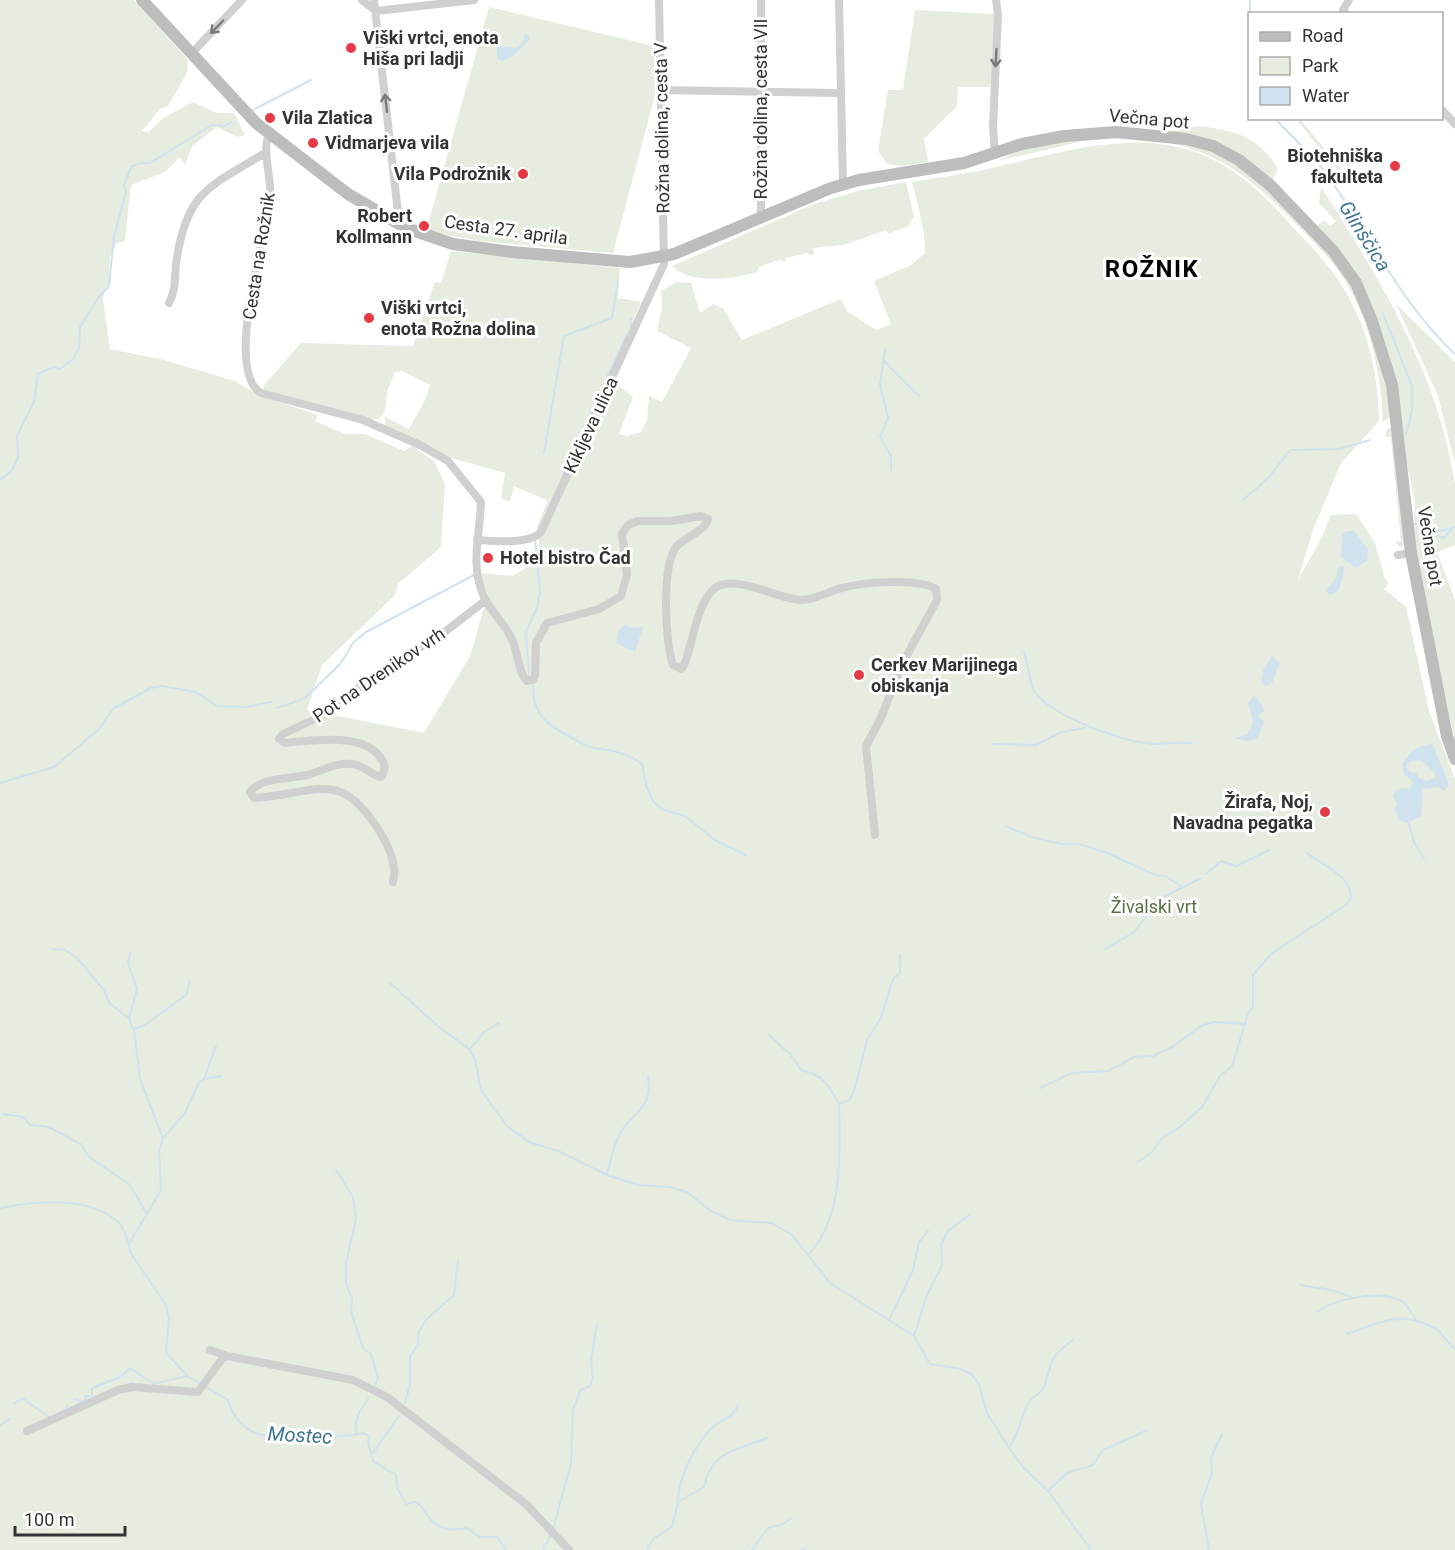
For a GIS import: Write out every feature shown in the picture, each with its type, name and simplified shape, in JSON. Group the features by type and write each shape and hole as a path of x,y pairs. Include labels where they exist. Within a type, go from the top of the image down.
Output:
{"main road":[{"name":"Cesta 27. aprila","path":"142,0 242,109 270,135 348,194 396,223 434,239 482,249 630,261 665,257"},
{"name":"Večna pot","path":"665,257 843,184 964,163 1022,144 1064,136 1116,132 1169,136 1199,141 1226,153 1270,185 1341,260 1365,300 1392,385 1411,553 1447,736 1455,759"}],"street":[{"path":"191,54 242,0"},
{"path":"362,0 376,10 474,0"},
{"path":"374,0 398,213 396,223"},
{"name":"Rožna dolina, cesta V","path":"659,0 665,257"},
{"name":"Rožna dolina, cesta VII","path":"761,0 761,218"},
{"path":"839,0 843,184"},
{"path":"995,154 993,127 998,15 996,0"},
{"path":"661,90 840,93"},
{"path":"1443,112 1455,124"},
{"name":"Cesta na Rožnik","path":"270,135 265,143 272,190 249,301 247,373 251,385 268,396 379,426 441,456 464,478 481,502 475,567 486,600 505,626 512,640 522,674 530,681 535,675 536,643 547,623 599,609 621,596 627,575 622,534 627,525 638,521 671,521 701,516 708,519 703,527 678,545 671,556 666,609 673,665 681,669 687,664 692,630 700,611 714,589 722,584 742,584 762,592 801,600 814,599 852,585 920,583 936,589 937,600 901,666 881,718 866,746 875,835"},
{"path":"169,303 176,283 181,235 196,201 215,182 266,153"},
{"name":"Kikljeva ulica","path":"477,540 524,539 536,537 541,532 628,344 665,257"},
{"path":"1398,555 1411,553"},
{"name":"Pot na Drenikov vrh","path":"393,882 393,867 387,846 367,811 354,797 342,791 322,789 254,798 250,792 273,780 307,775 339,764 360,765 381,777 384,772 384,763 377,753 367,746 331,740 285,743 279,739 283,734 323,715 374,676 446,631 486,600"},
{"path":"210,1350 227,1356 353,1380 387,1396 527,1505 569,1550"},
{"path":"27,1431 118,1390 132,1387 194,1393 201,1389 222,1359 227,1356"}],"green space":[{"name":"Živalski vrt","path":"0,0 134,0 188,60 187,73 168,106 160,109 142,131 149,132 163,118 193,102 217,113 234,113 245,135 237,137 217,127 192,146 185,165 180,157 165,172 131,185 125,241 117,243 110,256 109,285 106,286 103,299 110,349 164,360 235,381 258,395 318,415 315,421 345,434 365,434 404,451 412,446 434,461 445,484 441,547 398,584 395,595 322,665 307,710 424,733 471,654 483,610 489,600 479,573 513,576 541,558 537,526 548,501 514,486 510,501 501,499 505,473 448,457 385,426 385,417 409,429 425,400 430,385 402,371 395,372 387,391 385,411 379,419 369,420 263,391 264,385 301,343 413,346 435,282 441,283 451,251 620,268 618,298 641,302 609,378 633,397 619,434 627,436 641,432 647,420 649,396 662,402 691,348 657,331 662,308 661,291 676,282 691,283 700,313 713,304 723,308 742,340 841,299 847,311 876,330 891,324 874,281 911,265 925,253 922,226 912,182 979,171 1076,149 1108,144 1141,143 1173,146 1204,155 1244,179 1279,212 1321,258 1350,299 1368,344 1378,394 1379,421 1341,463 1313,530 1298,580 1321,539 1331,515 1356,514 1375,543 1385,579 1389,583 1384,589 1406,607 1429,711 1455,779 1455,1550 0,1550"},
{"path":"489,7 654,46 655,95 613,253 479,241 426,231"},
{"path":"915,10 995,14 993,87 958,87 957,106 924,139 928,162 903,166 887,164 878,151 888,90 903,90"},
{"path":"1297,120 1301,120 1346,175 1343,177"},
{"path":"1200,126 1235,133 1254,142 1278,168 1272,181 1245,160 1164,132"},
{"path":"1081,137 1125,138 1084,141 998,161 1008,156 1008,152"},
{"path":"1160,141 1201,146 1220,154 1242,168 1290,210 1334,258 1350,279 1366,311 1380,355 1391,416 1383,422 1379,381 1371,341 1356,301 1330,260 1276,204 1232,168 1200,152"},
{"path":"906,182 914,217 908,226 888,234 886,230 843,245 813,248 814,255 808,253 785,258 786,261 783,262 781,259 759,267 757,272 737,277 701,278 680,272 672,266 814,204 858,191"},
{"path":"1321,187 1365,257 1404,329 1436,405 1447,444 1455,485 1455,545 1437,552 1455,600 1455,742 1414,541 1415,502 1375,317 1315,228 1324,220 1330,226 1336,221 1319,203"},
{"path":"1396,304 1455,362 1455,464 1438,396"},
{"path":"1388,428 1391,428 1405,543 1400,548 1395,541 1401,541 1391,438 1385,436"}],"water":[{"path":"525,34 529,35 529,40 513,56 502,61 497,59 497,46 517,48 522,43"},
{"path":"1354,531 1368,549 1367,561 1356,568 1341,556 1342,534"},
{"path":"1339,566 1344,569 1339,590 1331,595 1326,591 1336,578"},
{"path":"626,624 630,628 643,627 635,652 616,643 620,629"},
{"path":"1272,656 1280,663 1272,683 1267,686 1261,683 1263,671"},
{"path":"1254,696 1264,711 1258,715 1264,722 1257,739 1246,741 1235,738 1247,734 1253,722 1248,703"},
{"path":"1432,743 1449,785 1444,791 1439,787 1423,789 1421,816 1407,823 1399,820 1394,809 1397,805 1393,795 1400,789 1410,788 1413,782 1404,774 1402,764 1414,749","holes":["1421,760 1435,773 1435,778 1427,781 1419,778 1416,772 1410,772 1406,766 1411,761"]}],"waterway":[{"name":"Glinščica","path":"1250,0 1250,12"},
{"path":"253,110 311,80"},
{"name":"Glinščica","path":"1277,120 1325,172 1401,290 1435,334 1455,354"},
{"path":"0,480 12,470 18,458 17,436 34,401 38,374 54,367 60,369 73,359 79,348 80,327 99,297 109,286 114,237 126,192 124,185 131,167 141,163 150,163 212,125 225,126 231,122"},
{"path":"544,453 564,336 612,318 618,281"},
{"path":"1383,313 1412,386 1412,411 1406,434"},
{"path":"631,319 631,326"},
{"path":"563,473 627,334"},
{"path":"885,349 880,384 888,418 880,437 891,456 891,470"},
{"path":"885,362 919,396"},
{"path":"1243,500 1268,478 1290,450 1339,449 1370,440"},
{"path":"1414,524 1419,523 1438,532 1455,527"},
{"path":"1431,543 1436,535 1444,538 1452,529"},
{"path":"529,675 526,632 537,608 540,592 535,540"},
{"path":"277,708 305,698 341,663 353,643 366,632 474,575"},
{"path":"1024,651 1034,691 1056,710 1072,719 1109,734 1143,743 1192,743"},
{"path":"0,783 54,767 98,730 114,708 151,688 162,686 196,692 217,706 246,707 271,702"},
{"path":"533,687 539,712 549,724 588,746 637,760 642,764 646,785 653,801 663,810 685,816 715,840 746,855"},
{"path":"992,744 1036,745 1061,732 1085,728"},
{"path":"1409,824 1414,842 1424,859"},
{"path":"1006,826 1031,837 1061,844 1079,844 1110,854 1155,875 1165,876 1181,886"},
{"path":"1206,874 1221,861 1236,866 1269,850"},
{"path":"1138,1162 1152,1152 1161,1139 1181,1126 1202,1107 1220,1076 1232,1066 1248,1014 1253,1007 1253,975 1272,953 1346,905 1351,898 1350,890 1341,877 1307,853"},
{"path":"1104,950 1134,932 1161,898 1201,878"},
{"path":"52,949 65,950 76,957 104,990 109,1003 129,1018 133,1029"},
{"path":"129,1018 137,989 128,963 130,953"},
{"path":"808,1255 820,1240 834,1204 839,1163 839,1104 849,1100 854,1091 867,1040 881,1018 893,979 900,973 900,955"},
{"path":"163,1138 140,1079 134,1029 145,1025 186,995 190,981"},
{"path":"390,983 438,1026 469,1049 475,1059 481,1090 507,1126 529,1142 558,1151 607,1175 638,1185 670,1187 687,1192 711,1211 730,1220 772,1223 792,1235 830,1283 914,1336 930,1364 961,1369 971,1374 979,1384 987,1413 1009,1448 1023,1467 1048,1491 1091,1550"},
{"path":"1040,1088 1071,1073 1108,1071 1134,1057 1153,1056 1174,1046 1201,1026 1214,1022 1245,1024"},
{"path":"470,1049 484,1032 499,1023"},
{"path":"769,1035 790,1054 801,1070 824,1081 839,1104"},
{"path":"204,1079 216,1046"},
{"path":"187,1375 166,1353 169,1318 166,1305 130,1252 129,1244 161,1190 159,1151 163,1138 185,1113 199,1082 221,1076"},
{"path":"607,1175 620,1134 641,1109 648,1096 648,1077"},
{"path":"3,1114 24,1117 30,1125 49,1127 82,1145 88,1156 130,1185 147,1214"},
{"path":"336,1170 353,1197 356,1219 346,1263 346,1283 352,1299 351,1311 363,1348 371,1354 378,1378 375,1385"},
{"path":"0,1208 45,1202 62,1202 93,1208 119,1223 129,1244"},
{"path":"914,1336 927,1295 942,1265 941,1244 948,1231 969,1215"},
{"path":"890,1318 913,1270 919,1242 928,1231"},
{"path":"405,1403 410,1384 410,1356 418,1345 419,1332 426,1320 454,1295 458,1261"},
{"path":"1300,1285 1332,1290 1351,1297"},
{"path":"1316,1312 1335,1303 1358,1297 1381,1296 1402,1301 1416,1320"},
{"path":"1347,1334 1381,1322 1412,1320 1436,1329 1455,1349"},
{"path":"553,1529 571,1463 573,1410 580,1391 590,1386 593,1378 591,1361 597,1324"},
{"path":"1010,1447 1028,1404 1044,1387 1055,1356 1073,1340"},
{"name":"Mostec","path":"74,1399 84,1402 86,1396 92,1396 92,1389 116,1379 130,1368 154,1384 187,1376 228,1400 240,1422 250,1430 262,1435 286,1433 336,1436 364,1433 370,1437 368,1442 373,1461 396,1475 398,1489 406,1504 416,1502 431,1520 443,1528 467,1528 480,1537 497,1537 506,1550"},
{"name":"Mostec","path":"14,1404 22,1398 49,1417"},
{"path":"357,1435 357,1419 369,1398"},
{"path":"678,1502 681,1482 689,1461 701,1441 714,1426 730,1417 738,1405"},
{"name":"Mostec","path":"60,1413 68,1406"},
{"path":"373,1453 399,1416"},
{"name":"Mostec","path":"0,1425 10,1419"},
{"path":"1049,1490 1067,1473 1093,1465 1103,1450 1146,1431"},
{"path":"1209,1550 1201,1504 1212,1473 1211,1458 1222,1434"},
{"path":"647,1550 654,1538 672,1527 678,1502 704,1487 713,1465 720,1458 736,1449 767,1438"},
{"path":"752,1550 768,1528 783,1524 791,1518"},
{"path":"543,1550 551,1534"},
{"path":"801,1550 806,1548"}],"place":[{"name":"Viški vrtci, enota Hiša pri ladji","path":"351,48"},
{"name":"Vila Zlatica","path":"270,118"},
{"name":"Vidmarjeva vila","path":"313,143"},
{"name":"Biotehniška fakulteta","path":"1395,166"},
{"name":"Vila Podrožnik","path":"523,174"},
{"name":"Robert Kollmann","path":"424,226"},
{"name":"Viški vrtci, enota Rožna dolina","path":"369,318"},
{"name":"Hotel bistro Čad","path":"488,558"},
{"name":"Cerkev Marijinega obiskanja","path":"859,675"},
{"name":"Žirafa, Noj, Navadna pegatka","path":"1325,812"}],"district":[{"name":"ROŽNIK","path":"1152,269"}]}
